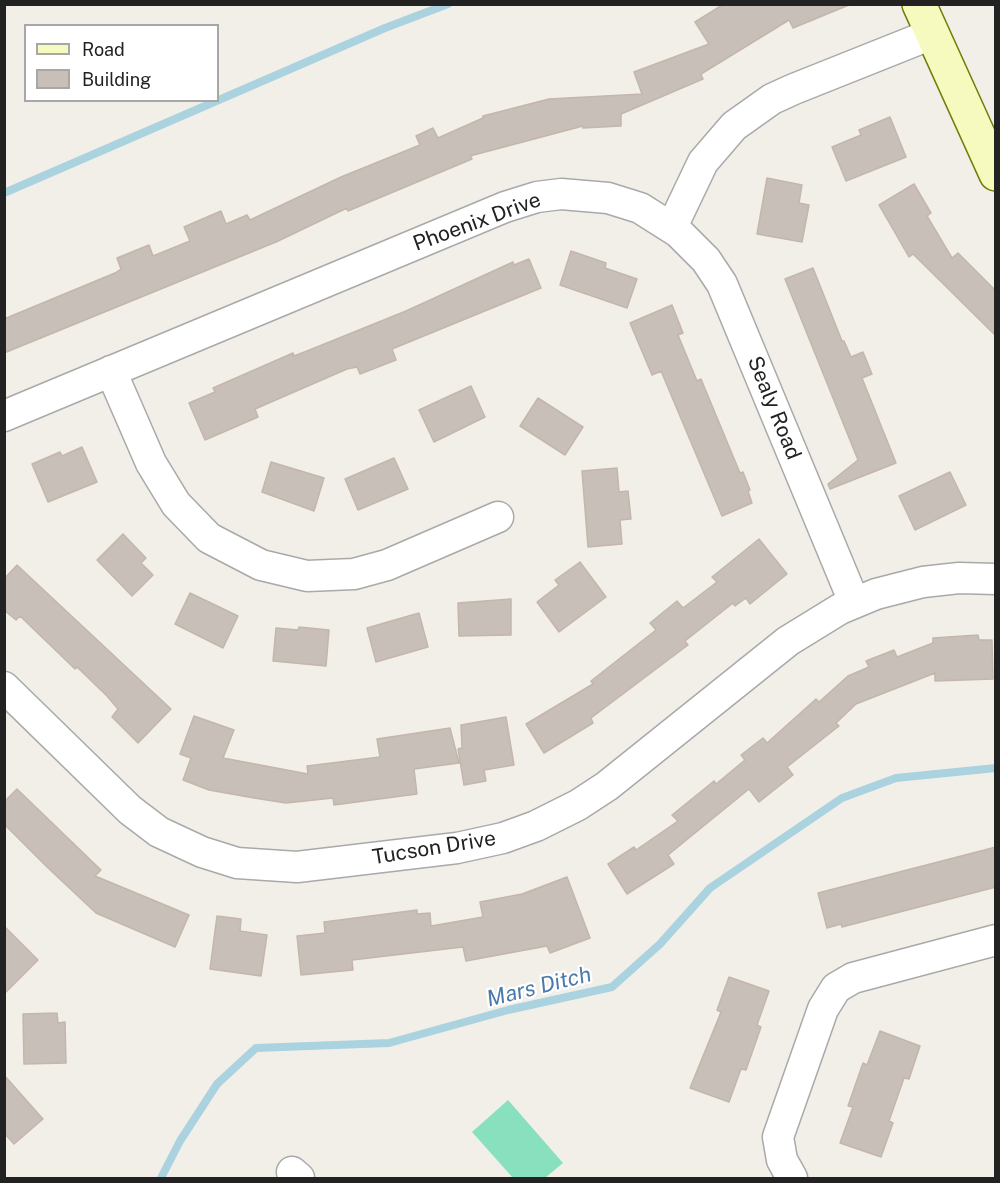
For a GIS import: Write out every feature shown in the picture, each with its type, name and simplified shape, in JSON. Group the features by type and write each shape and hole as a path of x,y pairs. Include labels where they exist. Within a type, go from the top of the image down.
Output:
{"street":[{"path":"919,4 996,174"},
{"path":"672,227 703,162 734,126 772,99 932,34"},
{"name":"Phoenix Drive","path":"4,416 505,207 537,196 572,193 608,198 640,208 672,227"},
{"name":"Sealy Road","path":"672,227 699,253 722,284 854,602"},
{"path":"111,371 151,463 176,504 209,537 228,550 261,565 307,576 354,574 387,565 498,517"},
{"name":"Tucson Drive","path":"4,687 130,810 159,832 202,852 229,861 272,867 297,867 469,846 503,838 547,821 578,806 607,786 788,641 827,616 854,602 884,591 923,582 959,578 996,579"},
{"path":"792,1179 782,1160 778,1137 823,1009 836,988 853,978 996,940"}],"green space":[{"path":"508,1100 563,1163 545,1178 513,1178 472,1132"}],"building":[{"path":"724,4 849,5 793,28 789,20 701,74 703,79 621,114 621,126 583,128 583,126 470,156 472,159 348,211 347,208 276,242 4,353 4,319 115,273 121,269 117,258 149,245 153,256 190,241 184,227 221,211 226,224 247,215 250,220 341,177 420,145 416,136 433,128 438,138 483,116 549,99 642,94 634,72 709,44 695,22"},
{"path":"890,117 906,157 846,181 832,147 861,135 859,130"},
{"path":"767,178 802,185 799,203 809,205 802,242 757,234"},
{"path":"914,184 931,213 927,216 952,258 958,253 996,291 996,336 913,254 909,257 879,205"},
{"path":"571,251 606,263 605,268 637,279 627,308 560,285"},
{"path":"529,259 541,288 392,349 396,360 360,374 357,367 347,369 255,409 258,417 205,440 189,403 215,392 213,388 293,353 294,356 406,311 513,262 514,265"},
{"path":"813,268 842,341 851,357 863,352 872,374 862,378 896,463 830,489 828,484 858,460 785,279"},
{"path":"672,305 683,333 678,335 697,381 701,379 740,473 743,472 750,490 748,491 752,503 722,516 661,371 652,375 630,323"},
{"path":"471,386 485,417 434,442 419,410"},
{"path":"538,398 583,427 565,455 520,426"},
{"path":"82,447 97,482 48,502 32,464 60,452 62,456"},
{"path":"394,458 408,489 358,510 345,479"},
{"path":"271,462 324,478 314,511 262,492"},
{"path":"617,468 619,492 628,491 631,519 620,520 622,544 588,547 582,471"},
{"path":"950,472 966,505 915,530 899,496"},
{"path":"123,534 146,558 141,563 153,575 132,596 97,560"},
{"path":"759,539 787,574 750,604 746,598 735,606 733,603 685,641 688,645 591,718 593,723 544,753 526,724 593,684 591,681 656,630 650,623 677,601 683,608 717,582 712,577"},
{"path":"580,562 606,597 559,632 537,602 559,585 555,580"},
{"path":"17,565 171,709 138,743 112,717 118,709 107,696 20,616 16,620 4,610 4,579"},
{"path":"190,593 238,616 223,648 175,624"},
{"path":"511,599 511,635 459,636 458,603"},
{"path":"419,613 428,647 376,662 367,628"},
{"path":"299,627 329,630 326,666 273,661 276,628 298,630"},
{"path":"978,635 979,640 992,640 993,679 935,681 935,673 856,704 836,723 839,726 787,767 793,775 759,802 749,789 668,855 674,864 627,894 608,864 634,847 636,850 678,821 672,815 714,781 716,784 745,760 741,755 763,738 767,743 816,699 819,702 848,676 869,667 866,661 894,650 897,657 933,643 933,638"},
{"path":"194,716 234,730 223,758 308,774 307,766 380,757 377,739 450,728 459,763 414,769 417,794 334,805 333,798 286,803 254,798 209,790 183,780 191,758 180,754"},
{"path":"506,717 514,765 484,770 486,781 464,785 458,749 462,748 461,725"},
{"path":"17,789 101,870 95,876 189,915 175,947 96,913 4,824 4,802"},
{"path":"996,847 996,887 842,927 841,924 827,928 818,893"},
{"path":"567,877 590,938 550,953 547,946 466,961 463,947 352,960 353,970 301,975 297,936 325,933 324,922 417,910 417,914 430,913 431,926 483,917 480,902 522,894"},
{"path":"217,916 241,919 240,931 267,935 261,976 210,969"},
{"path":"4,926 38,960 4,994"},
{"path":"729,977 769,991 757,1025 761,1027 746,1070 741,1069 729,1102 690,1088 721,1012 717,1010"},
{"path":"57,1013 58,1023 65,1022 66,1063 24,1064 23,1014"},
{"path":"880,1031 920,1046 909,1079 904,1078 889,1121 893,1123 881,1157 840,1143 853,1107 848,1106 863,1063 867,1065"},
{"path":"4,1075 43,1119 14,1144 4,1133"}],"waterway":[{"path":"219,100 385,28 448,4"},
{"path":"4,193 214,102"},
{"name":"Mars Ditch","path":"161,1178 180,1141 217,1084 256,1048 389,1043 508,1010 612,987 660,944 710,888 842,798 896,778 996,768"}]}
